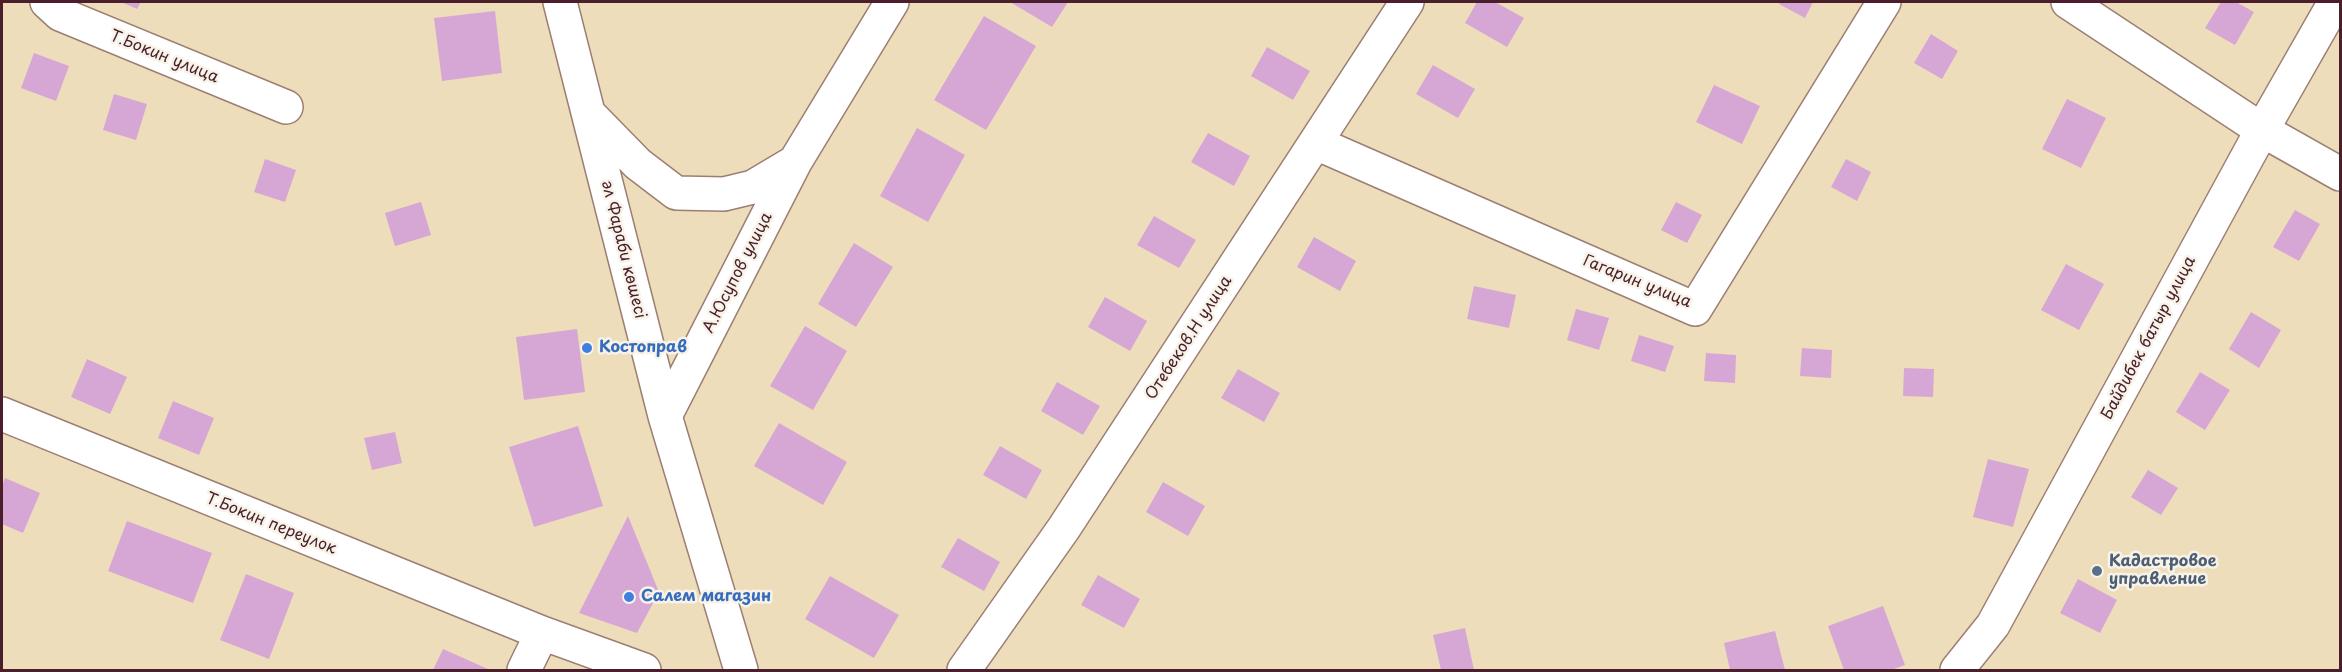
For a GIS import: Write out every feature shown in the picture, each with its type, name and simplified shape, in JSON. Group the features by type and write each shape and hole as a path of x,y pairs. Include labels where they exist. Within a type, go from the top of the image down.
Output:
{"street":[{"name":"Т.Бокин улица","path":"47,2 60,14 286,107"},
{"name":"әл Фараби көшесі","path":"560,2 666,416 741,670"},
{"name":"А.Юсупов улица","path":"666,416 795,162 892,2"},
{"name":"Отебеков.Н улица","path":"964,670 1064,528 1407,2"},
{"name":"Гагарин улица","path":"1316,143 1695,309 1884,2"},
{"path":"2068,2 2262,130 2340,174"},
{"name":"Байдибек батыр улица","path":"1957,670 1993,625 2262,130 2335,2"},
{"name":"А.Юсупов улица","path":"589,114 638,164 676,193 724,194 753,187 795,162"},
{"name":"Т.Бокин переулок","path":"2,414 542,633 644,670"},
{"path":"524,670 542,633"}],"building":[{"path":"121,2 141,2 137,9"},
{"path":"1010,2 1068,2 1052,27"},
{"path":"1477,2 1495,2 1524,18 1507,47 1465,23"},
{"path":"1780,2 1813,2 1805,18 1779,4"},
{"path":"2221,2 2236,2 2254,12 2235,45 2205,28"},
{"path":"495,11 502,73 442,81 434,18"},
{"path":"984,16 1036,46 986,130 934,100"},
{"path":"1931,34 1958,51 1942,79 1914,63"},
{"path":"1267,47 1310,71 1293,100 1251,76"},
{"path":"34,53 69,66 56,101 21,88"},
{"path":"1433,65 1475,89 1458,118 1416,94"},
{"path":"1714,85 1760,106 1742,144 1696,122"},
{"path":"114,94 147,104 136,140 103,130"},
{"path":"2067,99 2106,118 2081,168 2042,149"},
{"path":"917,128 965,155 928,222 880,196"},
{"path":"1208,133 1250,156 1234,186 1191,162"},
{"path":"265,159 296,170 285,202 254,192"},
{"path":"1846,159 1871,172 1857,201 1831,187"},
{"path":"421,202 431,235 395,246 385,213"},
{"path":"1676,202 1702,215 1687,243 1661,230"},
{"path":"2295,210 2320,224 2299,261 2273,247"},
{"path":"1154,216 1196,240 1179,268 1137,245"},
{"path":"1314,237 1356,261 1340,291 1297,267"},
{"path":"854,243 893,267 856,327 818,304"},
{"path":"2066,264 2104,284 2079,330 2041,310"},
{"path":"1474,286 1516,295 1509,328 1467,319"},
{"path":"1105,297 1147,321 1130,351 1088,327"},
{"path":"1576,309 1609,318 1599,350 1567,340"},
{"path":"2251,312 2281,330 2259,368 2229,349"},
{"path":"805,326 847,351 813,410 770,386"},
{"path":"577,329 585,392 524,400 516,337"},
{"path":"1639,335 1674,346 1665,372 1631,361"},
{"path":"1802,348 1832,350 1831,378 1800,376"},
{"path":"1706,353 1736,355 1735,383 1704,381"},
{"path":"87,359 127,377 110,414 71,397"},
{"path":"1904,368 1934,369 1933,397 1903,396"},
{"path":"1238,369 1280,393 1264,422 1221,398"},
{"path":"2200,372 2230,390 2205,430 2176,412"},
{"path":"1057,382 1100,406 1083,435 1041,411"},
{"path":"173,401 214,418 199,455 158,438"},
{"path":"779,423 847,462 823,505 754,466"},
{"path":"578,426 603,506 534,527 509,447"},
{"path":"395,432 402,463 372,470 364,438"},
{"path":"1000,446 1042,470 1026,499 983,475"},
{"path":"1988,459 2029,469 2013,527 1973,517"},
{"path":"2148,470 2178,488 2161,515 2131,497"},
{"path":"5,478 40,493 23,533 2,524 2,486"},
{"path":"1163,482 1205,506 1188,536 1146,512"},
{"path":"628,516 659,592 637,633 579,613"},
{"path":"127,521 212,553 193,603 108,571"},
{"path":"958,538 1000,562 984,591 941,567"},
{"path":"246,574 294,593 269,659 220,640"},
{"path":"1098,575 1140,599 1124,628 1081,605"},
{"path":"830,576 899,615 874,658 805,619"},
{"path":"2078,579 2117,600 2100,633 2060,613"},
{"path":"1883,606 1905,665 1891,670 1844,670 1828,626"},
{"path":"1465,628 1474,670 1441,670 1433,635"},
{"path":"1775,631 1785,670 1730,670 1724,643"},
{"path":"443,649 488,669 433,670"}],"place":[{"name":"Костоправ","path":"587,348"},
{"name":"Кадастровое управление","path":"2097,571"},
{"name":"Салем магазин","path":"629,597"}]}
